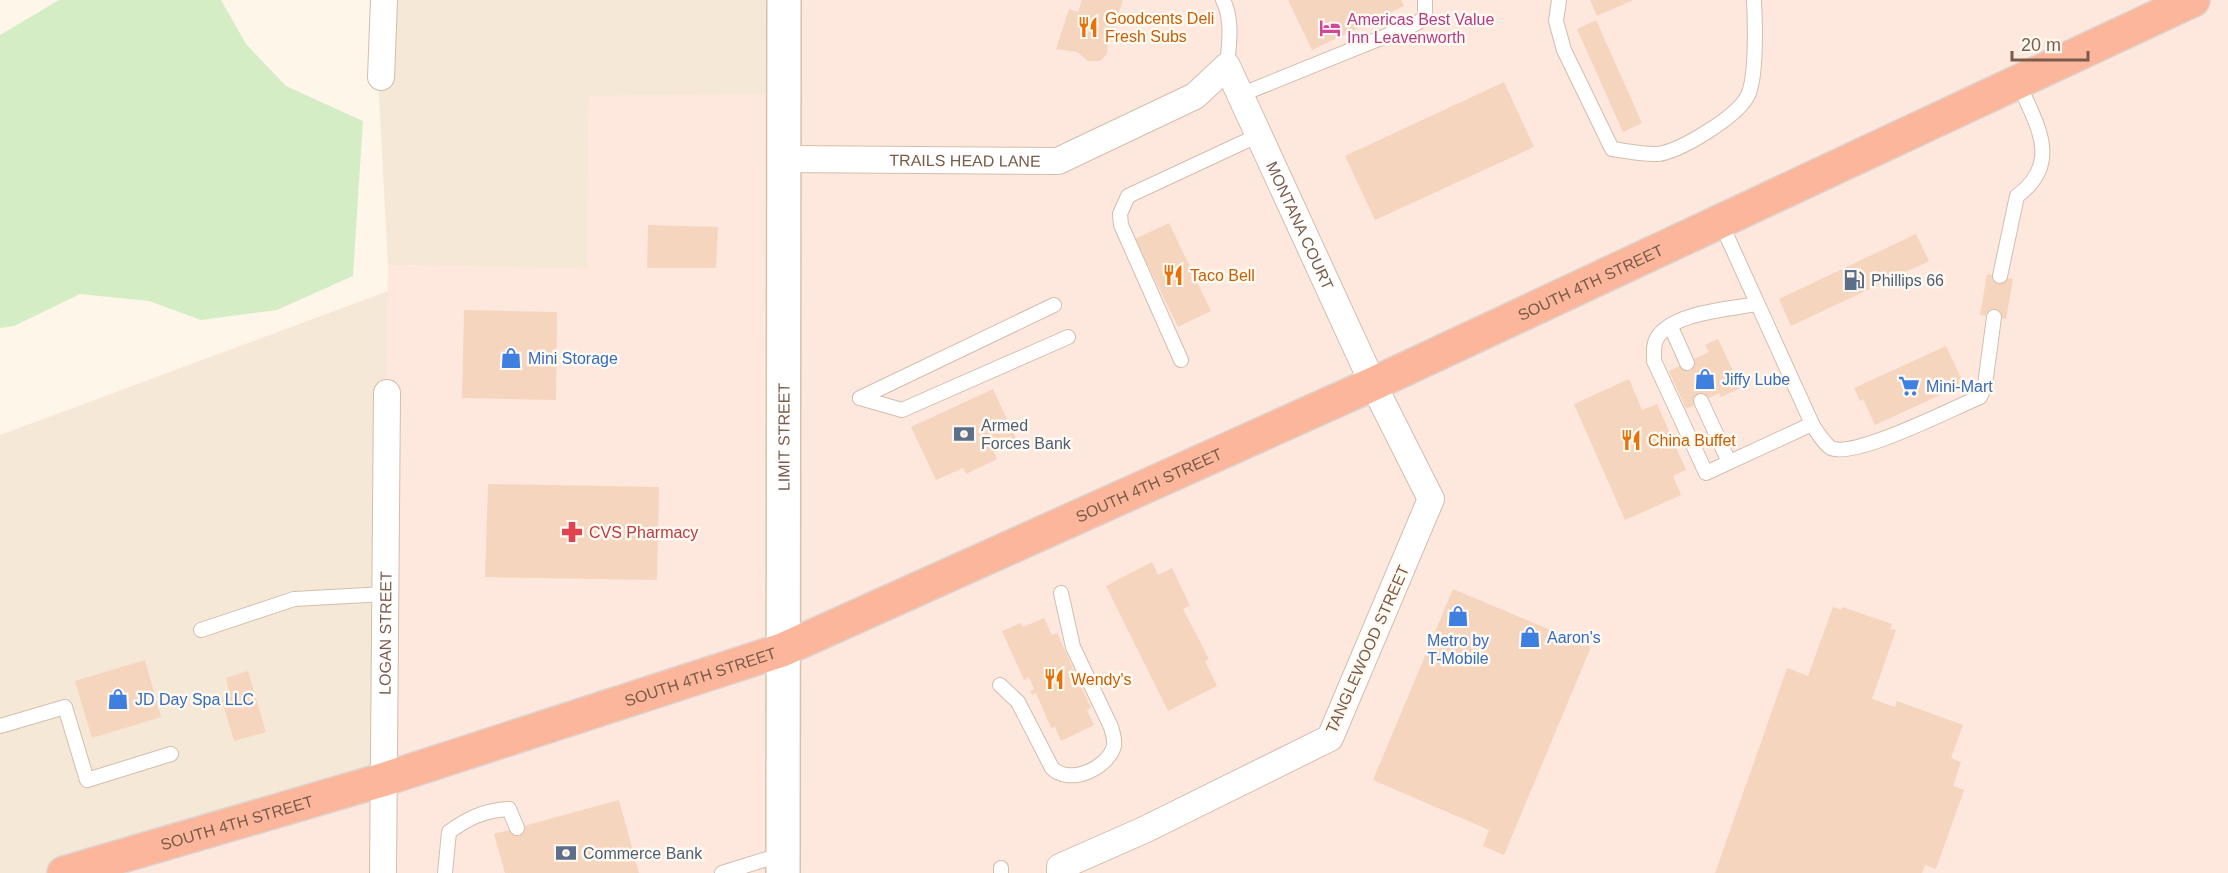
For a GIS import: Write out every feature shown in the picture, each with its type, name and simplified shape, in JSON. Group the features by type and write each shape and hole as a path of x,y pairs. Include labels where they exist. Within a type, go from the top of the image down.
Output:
{"highway":[{"name":"SOUTH 4TH STREET","path":"64,873 382,780 782,650 1373,384 2018,81 2161,7 2193,0"}],"street":[{"path":"381,77 384,0"},
{"name":"LIMIT STREET","path":"783,864 784,0"},
{"name":"TRAILS HEAD LANE","path":"785,159 1058,161 1195,96 1227,66"},
{"name":"MONTANA COURT","path":"1227,66 1373,384"},
{"name":"TANGLEWOOD STREET","path":"1060,873 1060,867 1144,830 1330,738 1431,499 1373,384"},
{"name":"LOGAN STREET","path":"383,873 387,393"}],"lane":[{"path":"1222,0 1227,8 1230,37 1227,66"},
{"path":"1240,96 1413,25 1425,18 1425,0"},
{"path":"1559,0 1556,21 1564,50 1612,149 1661,154 1694,139 1736,112 1749,95 1754,58 1754,0"},
{"path":"2000,276 2017,196 2032,185 2040,168 2042,147 2041,135 2018,81"},
{"path":"1181,360 1121,225 1123,204 1128,196 1259,135"},
{"path":"1720,221 1812,424 1830,447 1839,450 1863,447 1980,397 1986,385 1994,317"},
{"path":"1757,304 1692,315 1658,335 1654,344 1654,361 1706,472 1812,424"},
{"path":"1054,305 860,398 902,411 1068,337"},
{"path":"1671,327 1687,363"},
{"path":"1701,401 1729,462"},
{"path":"1000,685 1018,702 1058,774 1075,777 1104,763 1109,756 1114,740 1111,727 1073,647 1061,592"},
{"path":"201,630 294,600 385,594"},
{"path":"0,726 65,707 87,780 171,754"},
{"path":"446,873 449,832 465,820 492,810 509,808 517,828"},
{"path":"722,873 783,864"}],"shaded area":[{"path":"382,0 784,0 784,95 589,96 587,269 388,265 378,78"},
{"path":"784,0 2228,0 2228,873 64,873 382,780 388,265 587,269 589,96 784,94"},
{"path":"388,291 382,780 64,873 0,873 0,435"}],"green space":[{"path":"59,0 221,0 246,44 286,86 363,121 353,276 277,310 201,320 149,301 80,294 14,326 0,328 0,35"}],"building":[{"name":"Goodcents Deli Fresh Subs","path":"1082,0 1123,0 1108,43 1107,54 1100,61 1088,61 1077,52 1056,49 1069,9 1078,12"},
{"name":"Americas Best Value Inn Leavenworth","path":"1288,0 1401,0 1404,6 1312,50"},
{"path":"1590,0 1633,0 1597,16"},
{"path":"1596,20 1642,123 1623,132 1577,29"},
{"path":"1504,82 1534,147 1375,220 1345,156"},
{"name":"Taco Bell","path":"1169,223 1211,311 1178,327 1135,239"},
{"path":"648,225 718,227 716,268 647,268"},
{"name":"Phillips 66","path":"1916,234 1929,261 1791,326 1779,299"},
{"path":"1987,274 2013,279 2006,319 1980,315"},
{"path":"464,310 557,312 556,400 462,398"},
{"name":"Jiffy Lube","path":"1718,339 1741,388 1721,397 1719,393 1686,409 1669,371 1709,352 1705,345"},
{"name":"Mini-Mart","path":"1946,346 1964,384 1875,425 1863,399 1860,401 1854,388"},
{"name":"China Buffet","path":"1629,379 1642,410 1657,404 1686,470 1673,476 1681,495 1625,520 1574,404"},
{"name":"Armed Forces Bank","path":"993,389 1017,441 994,452 997,459 966,474 963,468 936,480 911,427"},
{"name":"CVS Pharmacy","path":"488,484 659,487 657,580 485,577"},
{"path":"1152,562 1158,575 1172,568 1190,606 1183,609 1209,659 1205,661 1217,686 1168,711 1106,586"},
{"path":"1453,589 1591,647 1504,855 1483,846 1489,830 1373,780"},
{"path":"1833,607 1841,610 1842,607 1892,624 1890,629 1896,630 1872,699 1895,707 1897,701 1963,725 1951,758 1961,762 1953,786 1964,790 1936,869 1925,865 1922,873 1715,873 1787,668 1808,676"},
{"name":"Wendy's","path":"1044,618 1052,635 1057,633 1091,708 1087,710 1094,725 1061,741 1055,727 1051,728 1036,693 1032,695 1030,691 1034,689 1029,677 1024,680 1002,631 1021,623 1023,627"},
{"name":"JD Day Spa LLC","path":"145,660 161,717 92,738 75,681"},
{"path":"248,671 266,732 234,741 221,698 230,695 226,678"},
{"name":"Commerce Bank","path":"619,800 639,873 505,873 494,834"}],"place":[{"name":"Goodcents Deli Fresh Subs","path":"1088,27"},
{"name":"Americas Best Value Inn Leavenworth","path":"1330,28"},
{"name":"Taco Bell","path":"1173,275"},
{"name":"Phillips 66","path":"1854,280"},
{"name":"Mini Storage","path":"511,358"},
{"name":"Jiffy Lube","path":"1705,379"},
{"name":"Mini-Mart","path":"1909,386"},
{"name":"Armed Forces Bank","path":"964,434"},
{"name":"China Buffet","path":"1631,440"},
{"name":"CVS Pharmacy","path":"572,532"},
{"name":"Metro by T-Mobile","path":"1458,616"},
{"name":"Aaron's","path":"1530,637"},
{"name":"Wendy's","path":"1054,679"},
{"name":"JD Day Spa LLC","path":"118,699"},
{"name":"Commerce Bank","path":"566,853"}]}
